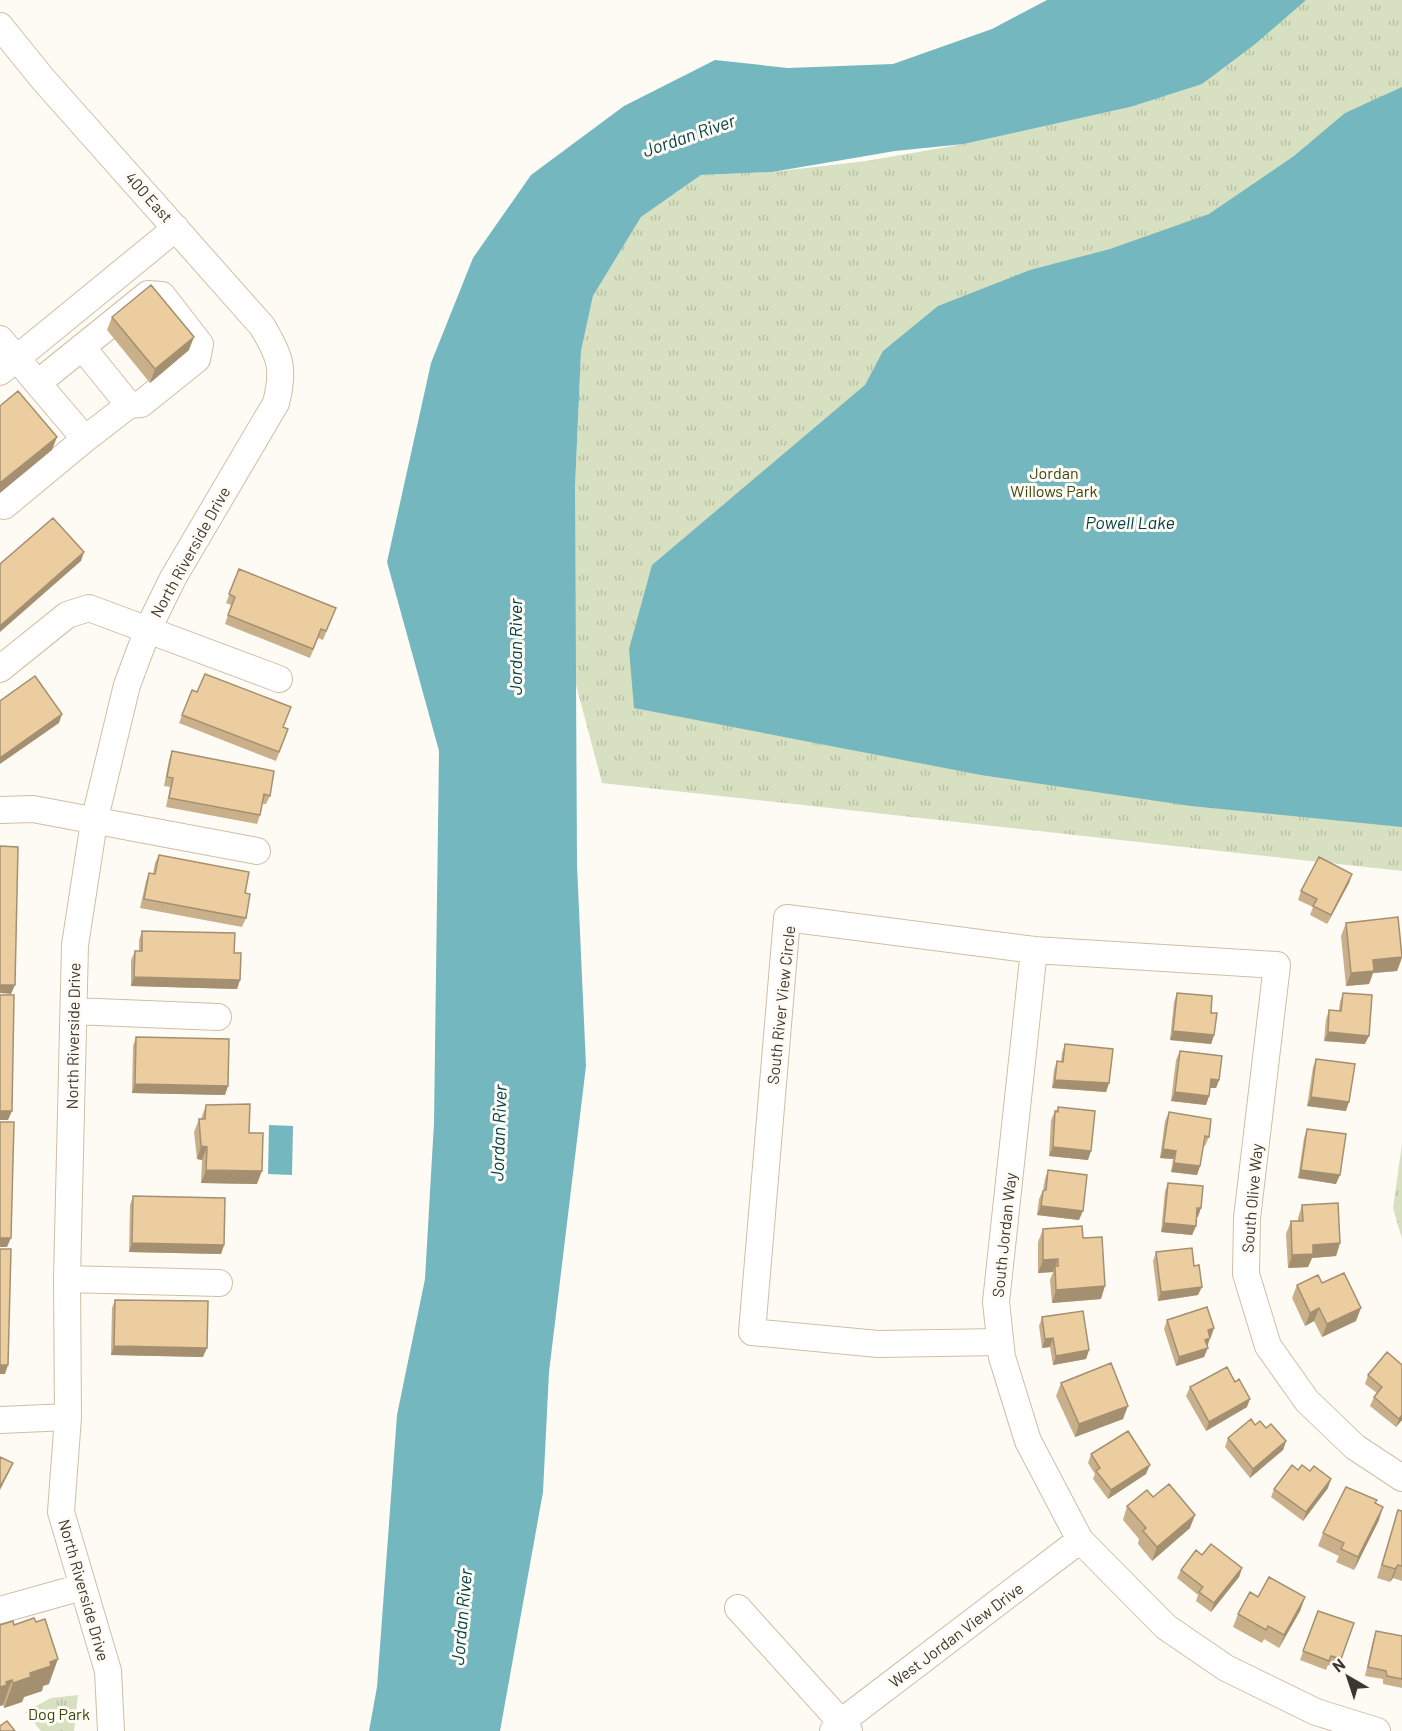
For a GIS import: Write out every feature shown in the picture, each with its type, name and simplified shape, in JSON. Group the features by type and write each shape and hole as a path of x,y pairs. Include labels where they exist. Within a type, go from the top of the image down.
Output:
{"street":[{"name":"400 East","path":"0,26 42,78 262,326 275,348 283,378"},
{"path":"9,366 176,228"},
{"path":"0,505 4,506 129,405 141,404 197,359 200,344 162,295 148,294 39,382"},
{"path":"0,339 9,366 39,382 85,439"},
{"path":"82,347 129,405"},
{"name":"North Riverside Drive","path":"111,1731 108,1671 61,1512 68,1417 67,1279 75,945 94,822 127,686 148,629 173,578 276,403 283,378"},
{"path":"0,669 68,615 89,608 279,679"},
{"path":"0,810 33,809 257,851"},
{"name":"South River View Circle","path":"1000,1342 878,1344 752,1332 787,918 1034,950 1277,965"},
{"name":"South Jordan Way","path":"1034,950 996,1302 1002,1357 1028,1442 1080,1540 1166,1627 1226,1668 1316,1712 1377,1731"},
{"name":"South Olive Way","path":"1277,965 1247,1218 1246,1274 1268,1346 1307,1401 1355,1447 1402,1479"},
{"path":"74,1011 218,1017"},
{"path":"67,1279 219,1283"},
{"path":"0,1420 68,1417"},
{"name":"West Jordan View Drive","path":"841,1728 1080,1540"},
{"path":"0,1610 82,1587"},
{"path":"738,1608 841,1728"}],"green space":[{"name":"Powell Lake","path":"1305,0 1402,0 1402,871 602,783 574,677 575,487 581,351 593,296 641,217 701,175 772,172 866,161 964,144 1130,107"},
{"path":"1402,1144 1402,1239 1393,1208"},
{"name":"Dog Park","path":"78,1695 74,1731 41,1731 25,1712 51,1698"}],"water":[{"name":"Jordan River","path":"1047,0 1306,0 1254,45 1202,84 1130,107 964,144 895,151 772,172 701,175 641,217 593,296 581,351 575,487 577,865 586,1066 549,1372 543,1492 500,1731 369,1731 377,1687 397,1415 425,1279 434,1123 439,751 387,562 431,363 473,258 531,175 624,106 715,60 788,68 893,64 992,29"},
{"name":"Powell Lake","path":"1402,87 1402,827 1191,806 981,775 634,708 629,649 652,565 865,385 883,351 938,306 1030,270 1110,249 1209,214 1294,156 1345,113"},
{"path":"269,1125 293,1126 292,1175 268,1174"}],"building":[{"path":"151,285 194,337 155,369 112,317"},
{"path":"18,391 57,437 0,483 0,406"},
{"path":"53,518 84,552 0,626 0,564"},
{"path":"239,569 336,608 326,631 321,629 313,649 228,615 235,597 229,594"},
{"path":"205,674 291,707 283,727 288,729 279,752 182,715 192,690 197,692"},
{"path":"35,676 62,714 0,758 0,701"},
{"path":"172,751 274,771 270,796 264,794 260,815 169,798 173,778 167,777"},
{"path":"0,846 18,847 15,985 0,985"},
{"path":"159,855 249,872 245,893 250,894 246,918 144,899 149,873 155,874"},
{"path":"1319,857 1352,874 1331,915 1313,906 1317,899 1301,891"},
{"path":"1398,917 1402,957 1373,960 1374,971 1351,973 1346,923"},
{"path":"142,931 235,933 234,953 241,953 240,980 134,977 135,951 142,951"},
{"path":"1177,993 1212,996 1211,1013 1217,1013 1214,1035 1173,1031"},
{"path":"1343,993 1372,995 1369,1036 1328,1032 1329,1010 1341,1011"},
{"path":"0,995 14,995 12,1111 0,1111"},
{"path":"136,1037 229,1039 228,1086 135,1084"},
{"path":"1065,1044 1113,1049 1109,1083 1055,1080 1057,1061 1063,1062"},
{"path":"1180,1051 1222,1056 1219,1080 1211,1079 1209,1096 1175,1092"},
{"path":"1316,1059 1355,1064 1349,1102 1311,1097"},
{"path":"250,1104 249,1133 263,1133 262,1171 206,1170 207,1147 201,1146 199,1119 205,1119 206,1105"},
{"path":"1058,1107 1095,1111 1091,1151 1053,1147 1055,1111 1058,1112"},
{"path":"1169,1112 1211,1119 1209,1137 1205,1136 1200,1166 1174,1163 1176,1151 1163,1149"},
{"path":"0,1122 14,1122 11,1238 0,1238"},
{"path":"1307,1129 1346,1134 1340,1175 1301,1170"},
{"path":"1048,1170 1087,1175 1083,1211 1041,1206 1043,1191 1046,1190"},
{"path":"1168,1183 1203,1186 1201,1208 1197,1208 1196,1226 1164,1223"},
{"path":"133,1196 225,1198 224,1245 132,1243"},
{"path":"1338,1203 1340,1243 1313,1245 1313,1254 1292,1255 1291,1221 1303,1221 1302,1205"},
{"path":"1082,1226 1083,1238 1102,1237 1105,1286 1056,1290 1055,1266 1058,1266 1058,1259 1043,1260 1043,1229"},
{"path":"1192,1248 1194,1266 1199,1265 1202,1287 1161,1292 1156,1252"},
{"path":"0,1249 11,1249 8,1365 0,1365"},
{"path":"1344,1273 1361,1308 1327,1324 1319,1308 1310,1313 1297,1285 1318,1275 1322,1283"},
{"path":"115,1300 208,1301 207,1348 114,1346"},
{"path":"1207,1307 1214,1328 1208,1330 1210,1338 1205,1340 1208,1348 1179,1357 1167,1320"},
{"path":"1083,1311 1089,1350 1056,1356 1053,1338 1045,1339 1042,1317"},
{"path":"1387,1352 1402,1365 1402,1415 1399,1419 1374,1397 1382,1387 1368,1375"},
{"path":"1111,1363 1128,1406 1079,1424 1061,1383"},
{"path":"1227,1367 1235,1382 1239,1379 1250,1399 1209,1422 1190,1387"},
{"path":"1251,1419 1255,1425 1260,1421 1266,1428 1271,1424 1286,1441 1253,1469 1228,1438"},
{"path":"1128,1431 1150,1465 1111,1490 1096,1471 1100,1468 1091,1454"},
{"path":"0,1457 13,1463 0,1487"},
{"path":"1292,1465 1298,1470 1302,1465 1310,1471 1314,1466 1331,1479 1306,1512 1274,1489"},
{"path":"1169,1484 1195,1515 1157,1547 1143,1531 1146,1528 1127,1506 1147,1490 1153,1497"},
{"path":"1346,1487 1377,1500 1375,1503 1383,1507 1358,1557 1341,1549 1344,1543 1323,1533"},
{"path":"1398,1510 1402,1511 1402,1566 1398,1565 1395,1569 1382,1565"},
{"path":"1211,1544 1242,1568 1214,1603 1199,1592 1203,1587 1181,1570 1196,1550 1202,1555"},
{"path":"1269,1577 1305,1597 1284,1635 1268,1626 1266,1630 1238,1614 1250,1592 1258,1597"},
{"path":"1318,1611 1354,1623 1341,1659 1331,1656 1329,1661 1303,1651"},
{"path":"34,1618 36,1622 45,1619 58,1659 50,1662 51,1666 30,1673 31,1677 13,1683 12,1680 0,1687 0,1625 13,1621 14,1625"},
{"path":"1376,1631 1402,1636 1402,1679 1387,1676 1386,1671 1368,1667"},
{"path":"7,1721 15,1731 0,1731 0,1726"}],"park label":[{"name":"Jordan Willows Park","path":"1054,482"}]}
